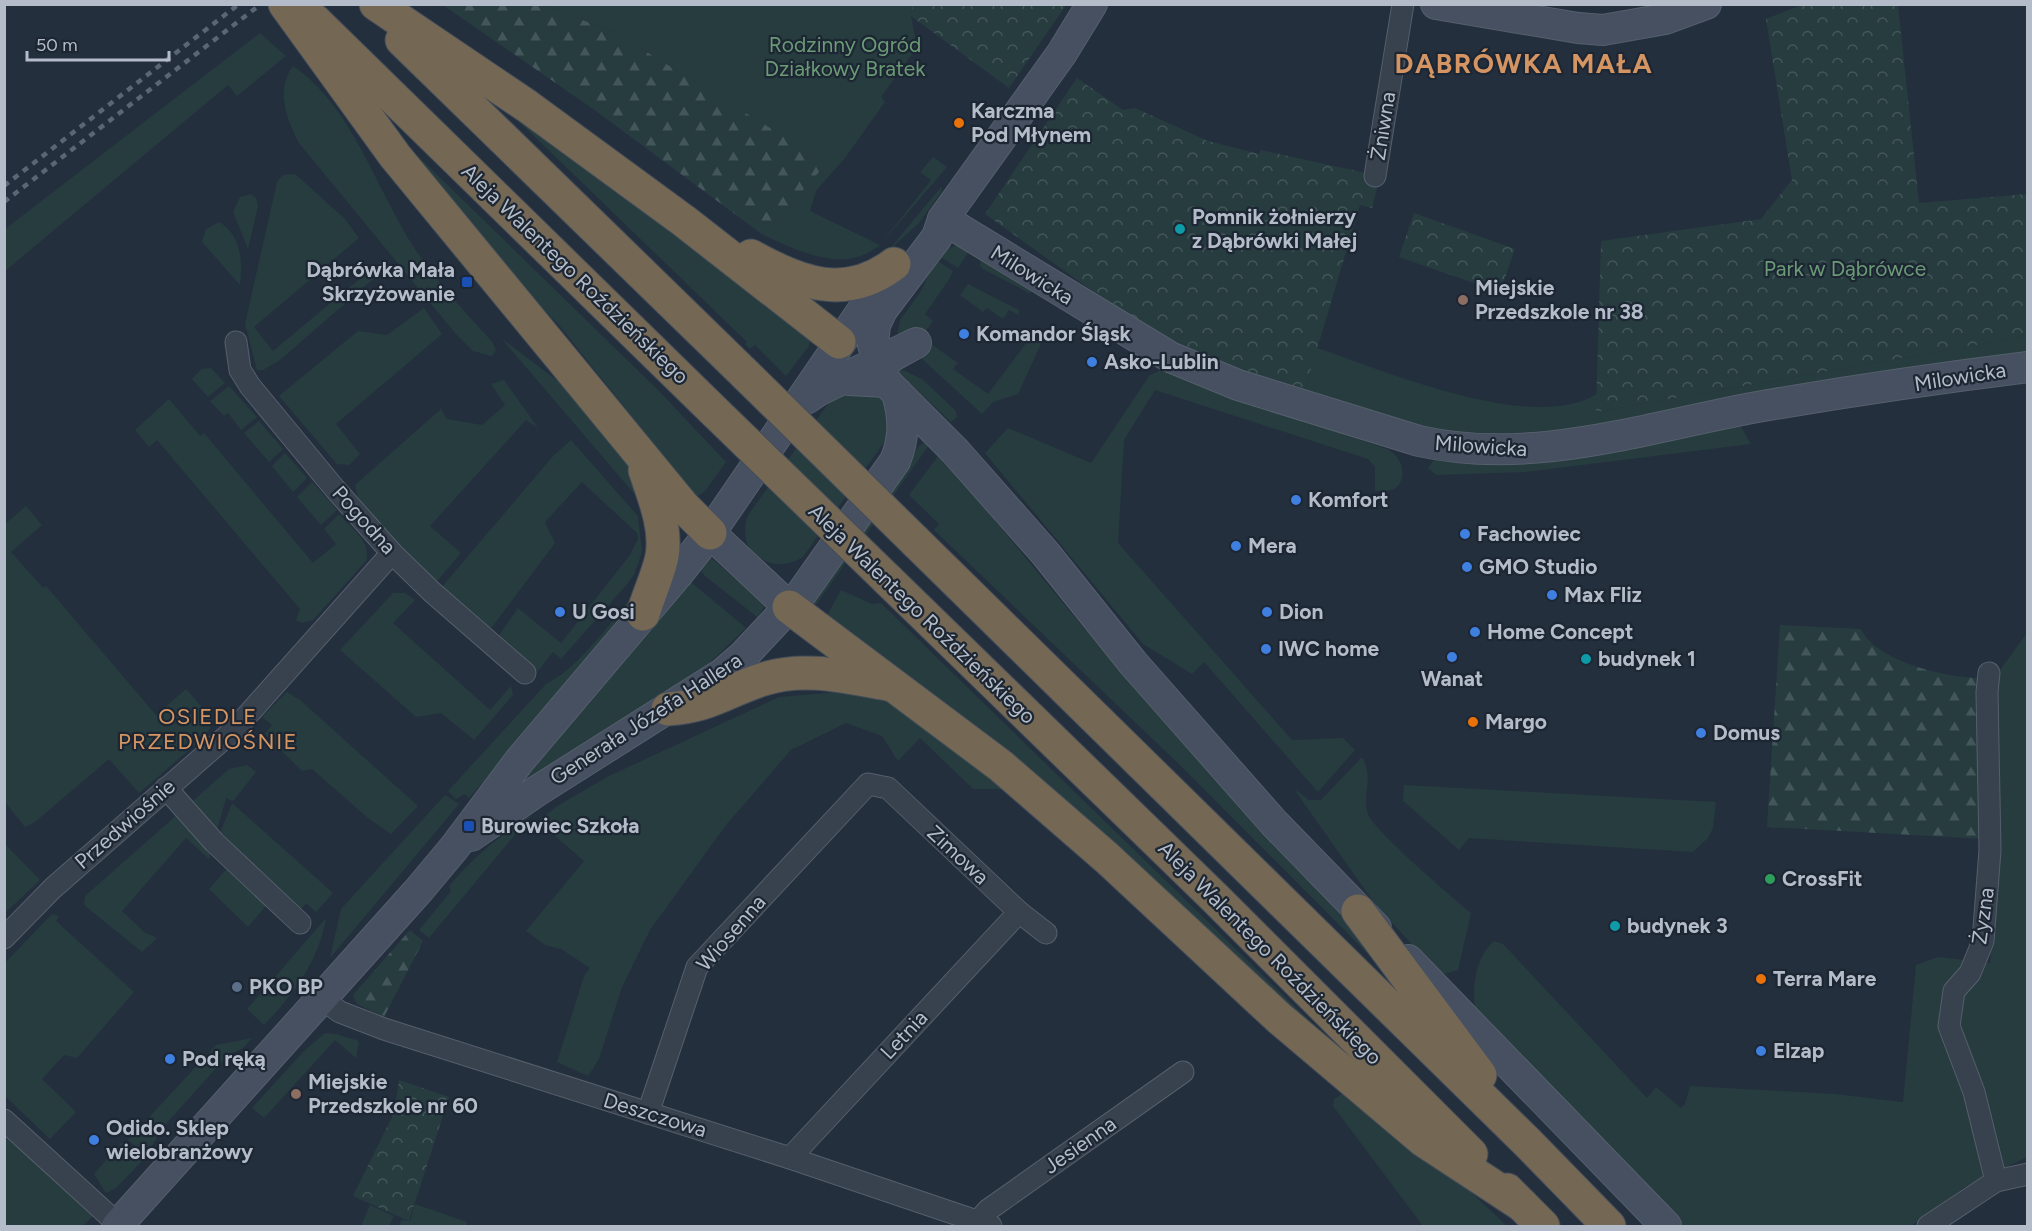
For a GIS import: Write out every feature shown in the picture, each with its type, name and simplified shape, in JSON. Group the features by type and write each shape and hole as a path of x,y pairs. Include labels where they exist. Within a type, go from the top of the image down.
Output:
{"highway":[{"path":"285,4 352,76 395,156 688,512 710,533"},
{"name":"Aleja Walentego Roździeńskiego","path":"298,4 352,76 716,413 1215,898 1533,1216"},
{"name":"Aleja Walentego Roździeńskiego","path":"367,4 401,28 745,374 1528,1143 1609,1227"},
{"path":"376,4 401,28 526,106 684,221 839,342"},
{"path":"684,221 781,271 807,281 832,286 848,285 879,276 894,264"},
{"path":"640,454 660,520 663,540 662,557 643,614"},
{"path":"789,607 1001,766 1107,858 1279,1018 1423,1140 1533,1216"},
{"path":"668,709 691,708 765,679 800,672 894,685"},
{"path":"1358,911 1440,1018 1528,1143"}],"street":[{"name":"Generała Józefa Hallera","path":"454,848 545,785 668,709 729,668 789,607 895,461 901,448 904,422 873,345 875,325 882,310 937,237 943,219 1062,53 1092,4"},
{"name":"Żniwna","path":"1375,176 1403,4"},
{"path":"1436,4 1528,12 1603,30 1665,19 1706,4"},
{"name":"Generała Józefa Hallera","path":"118,1226 454,848 520,760 710,533 894,264 921,235 943,219"},
{"name":"Milowicka","path":"943,219 1170,357 1238,385 1408,438 1449,447 1489,451 1539,450 1763,406 2028,367"},
{"name":"Pogodna","path":"236,342 240,370 254,392 393,553 432,592 525,673"},
{"path":"839,342 892,388 955,451 1045,553 1139,671 1267,814 1358,911 1446,998 1666,1227"},
{"name":"Generała Józefa Hallera","path":"801,403 818,391 916,343 849,380 892,388"},
{"path":"710,533 789,607"},
{"name":"Przedwiośnie","path":"4,938 53,888 236,728 393,553"},
{"name":"Żyzna","path":"1989,673 1987,692 1990,850 1983,940 1970,973 1954,991 1949,1026 1974,1092 1996,1181"},
{"name":"Zimowa","path":"868,784 888,788 1019,912 1046,933"},
{"name":"Wiosenna","path":"648,1113 697,967 868,784"},
{"path":"166,788 214,842 300,923"},
{"name":"Letnia","path":"790,1158 1019,912"},
{"name":"Deszczowa","path":"322,999 340,1012 384,1029 790,1158 985,1224"},
{"name":"Jesienna","path":"985,1224 988,1210 1183,1072"},
{"path":"4,1120 118,1226"},
{"path":"1928,1227 1996,1181 2028,1174"}],"green space":[{"path":"912,4 1066,5 1009,88 911,16"},
{"path":"443,5 544,5 616,33 827,163 763,235 596,111"},
{"name":"Rodzinny Ogród Działkowy Bratek","path":"544,5 912,5 911,16 917,47 881,97 885,102 845,158 816,191 810,211 880,245 866,254 837,259 806,253 763,235 826,163 616,33"},
{"name":"Park w Dąbrówce","path":"1801,5 1898,5 1919,203 2027,194 2027,336 1596,412 1601,241 1761,219 1792,180 1766,19"},
{"path":"260,33 286,56 237,96 228,85 5,271 5,229"},
{"path":"293,66 315,84 334,106 365,156 406,235 447,292 493,343 496,350 492,356 473,351 455,333 299,143 290,125 284,95 288,75"},
{"path":"1077,78 1123,110 1135,108 1208,141 1259,154 1261,150 1380,176 1372,208 1360,205 1303,396 1182,350 1129,317 985,214"},
{"path":"479,83 810,339 809,346 786,376 755,345 750,349 745,344 747,342"},
{"path":"389,128 658,390 726,462 705,491 696,497 559,325 487,253"},
{"path":"933,157 947,167 880,245 931,180 920,172"},
{"path":"295,174 345,219 359,238 254,327 273,351 381,261 386,268 280,360 263,370 257,370 245,324 277,182 283,175"},
{"path":"941,187 942,191 919,223 888,251"},
{"path":"251,194 256,198 258,206 248,249 233,212 240,197"},
{"path":"1414,213 1515,249 1500,292 1399,257"},
{"path":"219,222 232,234 239,249 240,285 202,242 206,229"},
{"path":"958,245 969,251 958,268 934,253"},
{"path":"981,255 1035,289 1029,293 983,269 980,266"},
{"path":"938,261 953,271 925,314 933,321 921,337 958,363 953,369 988,394 1027,342 1029,344 1040,331 1043,334 1040,346 1018,394 993,402 982,414 897,336 900,320 921,291 934,262"},
{"path":"968,284 1019,310 1019,315 1009,310 1003,319 987,308 983,312 960,295"},
{"path":"424,308 442,334 336,424 360,454 349,465 337,464 279,396 358,331 387,335"},
{"path":"2027,336 2027,351 2023,354 1523,439 1447,433 1393,423 1303,396 1317,348 1458,395 1497,403 1535,407 1569,404 1597,394 1596,412"},
{"path":"501,338 566,387 619,451 637,481 649,511"},
{"path":"888,363 922,379 956,411 957,417 951,422"},
{"path":"1166,367 1266,408 1387,449 1396,455 1401,465 1401,481 1396,488 1375,491 1375,467 1368,459 1155,390 1124,440 1118,543 1292,740 1343,738 1355,750 1318,792 1204,662 1192,674 1143,644 985,453 1008,428 1091,463 1149,376"},
{"path":"211,368 225,383 208,397 192,379 202,369"},
{"path":"504,380 538,428 526,420 430,526 461,553 433,586 359,504 355,485 441,409 447,419 482,425 505,405 491,384"},
{"path":"229,386 257,417 241,430 228,413 224,416 210,401"},
{"path":"836,393 876,393 888,409 887,438 803,557 779,564 768,562 751,550 746,540 745,528 748,515"},
{"path":"169,399 200,436 204,433 313,563 336,544 324,529 339,514 363,541 367,554 366,561 313,620 302,623 296,620 300,609 157,440 149,447 135,430"},
{"path":"259,421 283,449 269,462 244,433"},
{"path":"1740,425 1751,444 1526,472 1436,475 1428,468 1433,461 1446,457"},
{"path":"571,440 638,516 642,552 634,575 628,583 561,659 553,652 538,671 524,668 495,641 518,608 561,643 630,555 638,539 637,533 582,482 545,522 555,543 489,631 440,589 554,455"},
{"path":"925,442 929,445 813,609 809,602 919,446"},
{"path":"285,453 307,478 293,492 272,466"},
{"path":"939,455 1149,705 1401,979 1416,1002 1184,769 934,530 939,524 909,495"},
{"path":"312,482 337,510 321,525 297,497"},
{"path":"26,506 42,525 11,552 43,588 46,586 156,715 186,689 210,717 212,725 205,736 139,793 109,759 35,822 25,827 5,802 4,525"},
{"path":"709,556 766,605 757,617 705,576 698,567"},
{"path":"646,577 607,635 540,718 469,798 465,794 456,799 448,791 546,684 559,677 586,652"},
{"path":"687,579 746,628 700,672 509,796"},
{"path":"841,590 872,604 881,603 1322,1033 825,619"},
{"path":"393,593 405,593 415,600 393,623 490,710 511,686 513,695 474,740 441,713 416,717 340,650"},
{"path":"1780,625 1861,629 1869,640 1896,659 1931,671 1979,678 1984,839 1767,827"},
{"path":"2027,633 2027,1157 1965,1187 1911,1226 1682,1226 1475,1011 1476,973 1483,955 1494,941 1503,944 1647,1098 1656,1087 1681,1108 1685,1104 1690,1086 1835,1094 1903,1102 1916,965 1938,957 1990,963 1997,854 1997,674"},
{"path":"863,690 898,705 1002,777 1001,789 973,789 920,738 898,761 882,736 846,723 791,750 726,825 650,930 622,987 599,1059 588,1076 557,1062 584,976 590,968 561,949 545,945 526,931 584,861 538,821 559,805 607,777 779,697"},
{"path":"287,692 300,700 418,806 391,834 368,818 312,769 302,771 265,734 272,725 262,717"},
{"path":"1362,757 1366,765 1368,780 1366,807 1373,823 1471,913 1458,970 1440,975 1375,904 1294,789 1309,800 1321,800"},
{"path":"247,765 256,772 233,801 226,798 209,859 186,838 122,911 144,932 157,938 142,952 84,905 85,896 229,769"},
{"path":"1404,785 1716,802 1713,828 1708,838 1693,852 1469,838 1459,850 1403,801"},
{"path":"445,795 459,804 330,958 341,909"},
{"path":"232,803 333,893 316,912 306,903 296,916 218,838"},
{"path":"533,813 429,938 419,930 451,891 449,886 468,865"},
{"path":"5,844 40,880 5,913"},
{"path":"232,863 271,900 248,927 209,889"},
{"path":"52,914 59,916 56,921 134,992 77,1058 64,1055 42,1079 76,1112 50,1139 5,1096 4,964"},
{"path":"326,918 323,934 311,963 295,989 264,1025 247,1009"},
{"path":"410,930 423,941 384,1017 357,1004 353,995"},
{"path":"325,1033 359,1041 356,1058 335,1040 264,1118 252,1108 303,1052"},
{"path":"252,1038 242,1049 228,1055 163,1127 149,1151 143,1152 128,1140 216,1045"},
{"path":"399,1080 449,1097 409,1221 353,1196 394,1113"},
{"path":"1348,1090 1476,1197 1507,1226 1423,1226 1333,1106 1334,1099"},
{"path":"4,1137 69,1188 93,1216 83,1226 5,1226"},
{"path":"122,1142 143,1160 116,1188 106,1193 94,1174"},
{"path":"415,1204 467,1222 466,1226 399,1226 402,1220 410,1221"},
{"path":"370,1205 394,1216 389,1226 361,1226"}],"railway":[{"path":"4,186 239,4"},
{"path":"4,202 261,4"}],"place":[{"name":"Karczma Pod Młynem","path":"959,123"},
{"name":"Pomnik żołnierzy z Dąbrówki Małej","path":"1180,229"},
{"name":"Dąbrówka Mała Skrzyżowanie","path":"467,282"},
{"name":"Miejskie Przedszkole nr 38","path":"1463,300"},
{"name":"Komandor Śląsk","path":"964,334"},
{"name":"Asko-Lublin","path":"1092,362"},
{"name":"Komfort","path":"1296,500"},
{"name":"Fachowiec","path":"1465,534"},
{"name":"Mera","path":"1236,546"},
{"name":"GMO Studio","path":"1467,567"},
{"name":"Max Fliz","path":"1552,595"},
{"name":"U Gosi","path":"560,612"},
{"name":"Dion","path":"1267,612"},
{"name":"Home Concept","path":"1475,632"},
{"name":"IWC home","path":"1266,649"},
{"name":"Wanat","path":"1452,657"},
{"name":"budynek 1","path":"1586,659"},
{"name":"Margo","path":"1473,722"},
{"name":"Domus","path":"1701,733"},
{"name":"Burowiec Szkoła","path":"469,826"},
{"name":"CrossFit","path":"1770,879"},
{"name":"budynek 3","path":"1615,926"},
{"name":"Terra Mare","path":"1761,979"},
{"name":"PKO BP","path":"237,987"},
{"name":"Elzap","path":"1761,1051"},
{"name":"Pod ręką","path":"170,1059"},
{"name":"Miejskie Przedszkole nr 60","path":"296,1094"},
{"name":"Odido. Sklep wielobranżowy","path":"94,1140"}],"district":[{"name":"DĄBRÓWKA MAŁA","path":"1524,64"},
{"name":"OSIEDLE PRZEDWIOŚNIE","path":"208,728"}]}
